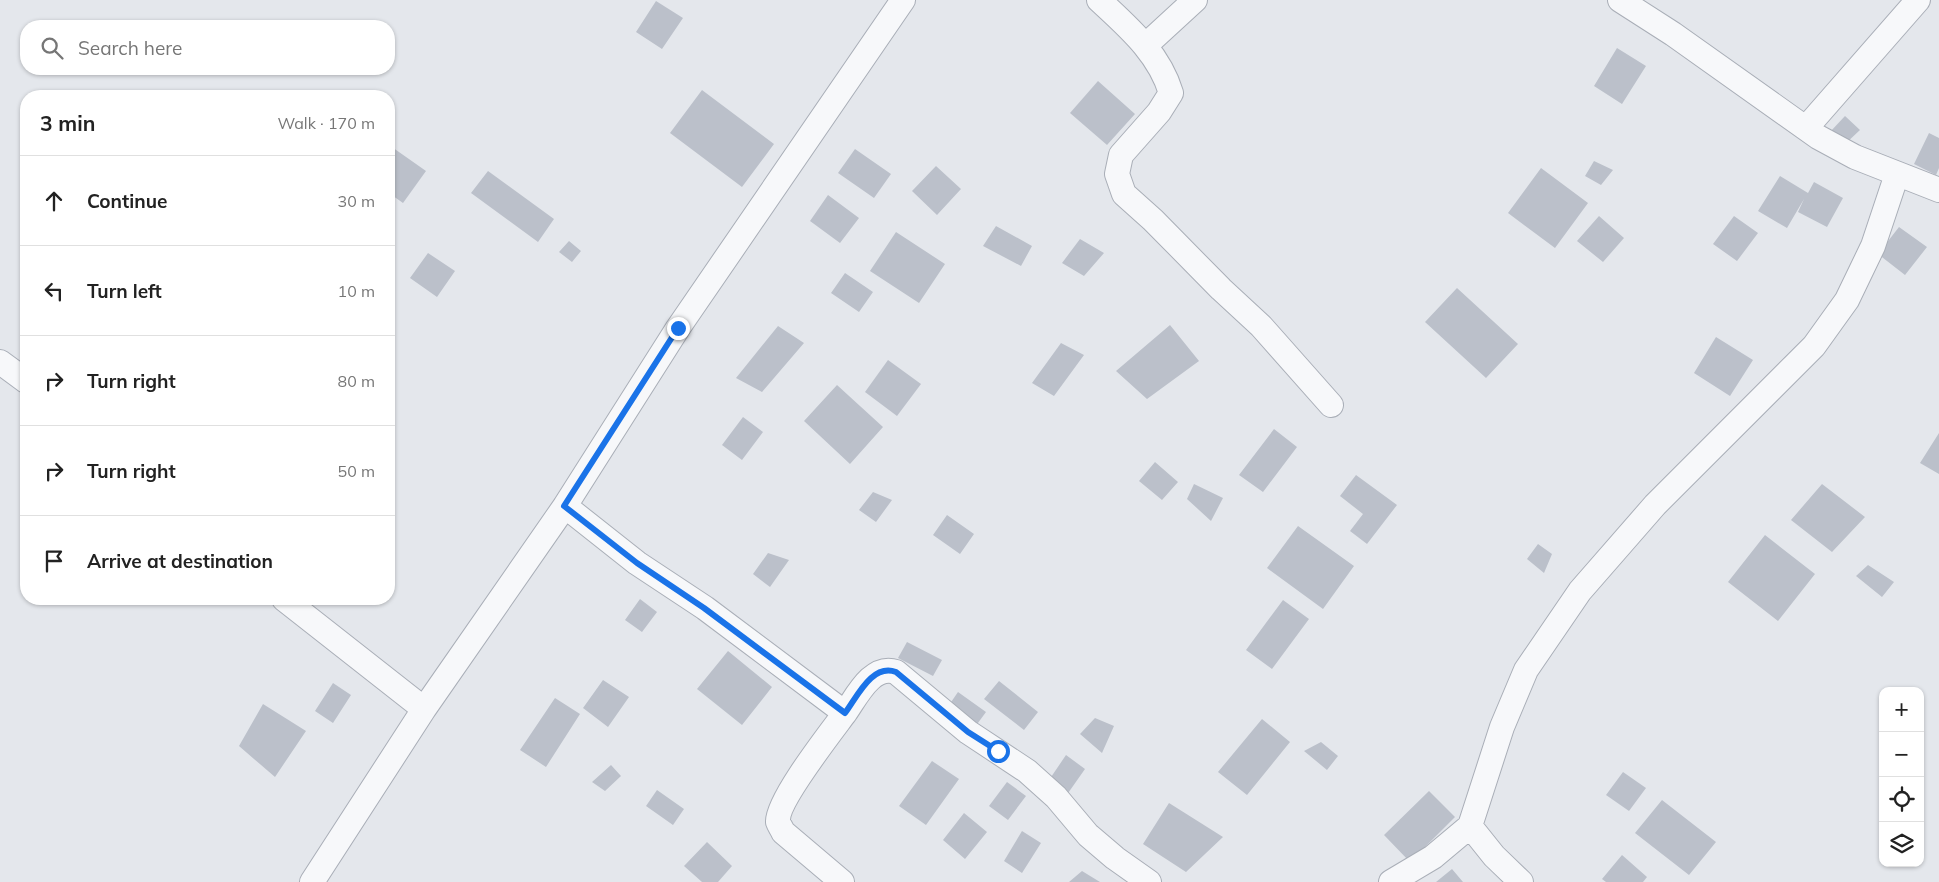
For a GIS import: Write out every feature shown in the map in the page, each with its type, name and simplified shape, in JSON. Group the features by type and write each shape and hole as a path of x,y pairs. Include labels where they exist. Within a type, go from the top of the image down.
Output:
{"street":[{"path":"312,882 424,709 564,506 678,328 903,0"},
{"path":"1099,0 1146,45 1159,63 1171,93 1148,125 1121,155 1117,174 1124,194 1153,220 1220,289 1261,326 1331,405"},
{"path":"1146,45 1195,0"},
{"path":"1620,0 1673,34 1806,128 1855,157 1939,190"},
{"path":"1806,128 1918,0"},
{"path":"1391,882 1433,857 1470,826 1502,727 1526,670 1580,590 1655,505 1814,346 1850,292 1873,246 1897,174"},
{"path":"0,362 20,377"},
{"path":"564,506 637,563 704,608 845,713"},
{"path":"292,605 424,709"},
{"path":"842,882 783,832 778,822 780,811 787,795 868,681 879,672 888,669 896,672 968,732 1028,770 1056,797 1088,835 1114,858 1149,882"},
{"path":"1470,826 1494,856 1521,882"}],"building":[{"path":"656,1 683,18 662,49 636,32"},
{"path":"1617,48 1646,66 1622,104 1594,86"},
{"path":"1098,81 1135,114 1107,145 1070,113"},
{"path":"702,90 774,144 742,187 670,133"},
{"path":"1845,116 1860,130 1844,145 1830,132"},
{"path":"1929,133 1939,138 1939,168 1936,175 1914,164"},
{"path":"395,149 426,171 403,203 395,197"},
{"path":"855,149 891,174 874,198 838,173"},
{"path":"1594,161 1613,170 1601,185 1585,176"},
{"path":"936,166 961,189 937,215 912,191"},
{"path":"1541,168 1588,203 1555,248 1508,213"},
{"path":"488,171 554,219 538,242 471,193"},
{"path":"1780,176 1808,193 1814,182 1843,198 1827,227 1798,212 1804,199 1787,228 1758,211"},
{"path":"828,195 859,218 840,243 810,221"},
{"path":"1599,216 1624,238 1603,262 1577,241"},
{"path":"1734,216 1758,233 1737,261 1713,244"},
{"path":"996,226 1032,246 1021,266 983,246"},
{"path":"1899,227 1927,247 1905,275 1878,254"},
{"path":"896,232 945,264 919,303 870,271"},
{"path":"1080,239 1104,253 1084,276 1062,263"},
{"path":"569,241 581,251 572,262 559,252"},
{"path":"428,253 455,271 437,297 410,278"},
{"path":"845,273 873,292 859,312 831,293"},
{"path":"1457,288 1518,344 1486,378 1425,322"},
{"path":"1170,325 1199,361 1147,399 1116,371"},
{"path":"778,326 804,343 762,392 736,378"},
{"path":"1716,337 1753,360 1730,396 1694,373"},
{"path":"1061,343 1084,355 1054,396 1032,383"},
{"path":"888,360 921,384 897,416 865,392"},
{"path":"837,385 883,427 850,464 804,421"},
{"path":"743,417 763,432 742,460 722,445"},
{"path":"1274,429 1297,447 1263,492 1239,475"},
{"path":"1939,433 1939,474 1920,463"},
{"path":"1155,462 1178,482 1162,500 1139,481"},
{"path":"1356,475 1397,505 1367,544 1350,531 1363,514 1340,496"},
{"path":"1194,484 1223,498 1211,521 1187,499"},
{"path":"1822,484 1865,517 1832,552 1791,520"},
{"path":"873,492 892,500 876,522 859,510"},
{"path":"947,515 974,534 960,554 933,535"},
{"path":"1298,526 1354,566 1323,609 1267,568"},
{"path":"1765,535 1815,574 1778,621 1728,582"},
{"path":"1538,544 1552,554 1544,573 1527,559"},
{"path":"768,553 789,560 770,587 753,574"},
{"path":"1868,565 1894,582 1882,597 1856,576"},
{"path":"640,599 657,612 642,632 625,620"},
{"path":"1283,600 1309,619 1272,669 1246,650"},
{"path":"907,642 942,660 933,676 898,658"},
{"path":"728,651 772,687 742,725 697,689"},
{"path":"603,680 629,697 608,727 583,708"},
{"path":"999,681 1038,712 1024,730 984,699"},
{"path":"333,683 351,695 333,723 315,711"},
{"path":"958,692 986,712 975,727 947,708"},
{"path":"555,698 580,714 546,767 520,750"},
{"path":"263,704 306,731 275,777 239,746"},
{"path":"1095,718 1114,726 1102,753 1080,734"},
{"path":"1262,719 1290,742 1247,795 1218,772"},
{"path":"1321,742 1338,756 1327,770 1304,751"},
{"path":"1066,755 1085,769 1066,796 1047,783"},
{"path":"932,761 959,779 926,825 899,806"},
{"path":"611,765 621,776 605,791 592,782"},
{"path":"1623,772 1646,788 1629,811 1606,795"},
{"path":"1007,782 1026,796 1008,820 989,806"},
{"path":"657,790 684,809 673,825 646,806"},
{"path":"1429,791 1455,817 1410,862 1384,835"},
{"path":"1662,800 1716,842 1689,875 1635,833"},
{"path":"1169,803 1223,837 1186,872 1143,844"},
{"path":"964,813 987,832 965,859 943,840"},
{"path":"1022,831 1041,843 1022,873 1004,861"},
{"path":"707,842 732,866 718,882 702,882 684,866"},
{"path":"1622,855 1647,877 1643,882 1606,882 1602,879"},
{"path":"1452,869 1463,882 1436,882"},
{"path":"1082,871 1100,882 1069,882"}],"route":[{"path":"678,328 564,506 637,563 704,608 837,705 845,713 868,681 879,672 888,669 896,672 968,732 998,751"}]}
